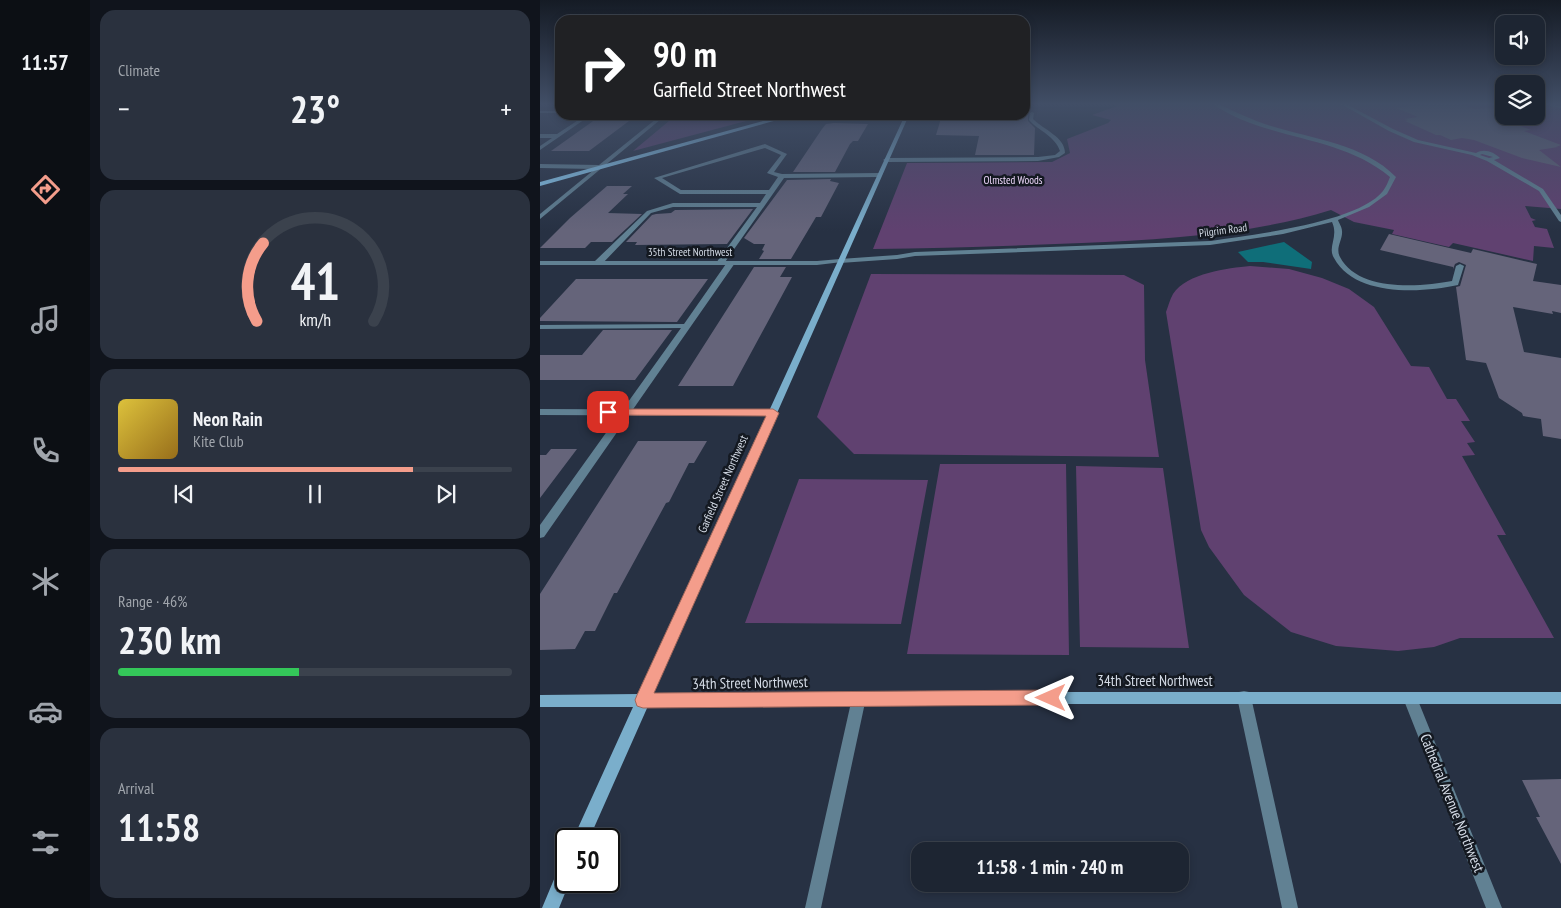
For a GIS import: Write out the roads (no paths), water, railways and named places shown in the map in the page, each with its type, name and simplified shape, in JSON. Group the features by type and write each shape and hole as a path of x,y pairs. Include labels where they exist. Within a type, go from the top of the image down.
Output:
{"main road":[{"path":"540,184 677,146"},
{"name":"Garfield Street Northwest","path":"586,828 892,146"},
{"name":"34th Street Northwest","path":"540,701 859,698 1561,698"},
{"path":"550,908 556,893"}],"street":[{"path":"540,217 626,146"},
{"path":"764,146 657,178 680,192 771,192"},
{"path":"766,146 784,154 770,173 782,176 879,175"},
{"path":"886,160 1038,159 1056,156 1063,152 1062,146"},
{"name":"Pilgrim Road","path":"840,261 915,254 1210,243 1335,220 1382,197 1392,186 1393,177 1385,168 1362,156 1335,146"},
{"path":"1440,146 1475,154 1489,153 1497,157 1497,159 1489,160"},
{"path":"1475,154 1541,190 1561,220"},
{"path":"540,166 601,167"},
{"path":"720,263 782,176"},
{"path":"598,263 649,212 673,205 764,203"},
{"path":"1335,220 1339,232 1335,246 1337,257 1350,273 1376,284 1412,289 1455,284 1460,266"},
{"name":"35th Street Northwest","path":"540,263 817,263 840,261"},
{"path":"542,529 731,263"},
{"path":"540,327 686,326"},
{"path":"540,412 773,413"},
{"path":"1244,697 1290,908"},
{"path":"813,908 859,698"},
{"name":"Cathedral Avenue Northwest","path":"1410,698 1494,908"}],"park label":[{"name":"Olmsted Woods","path":"1013,180"}]}
